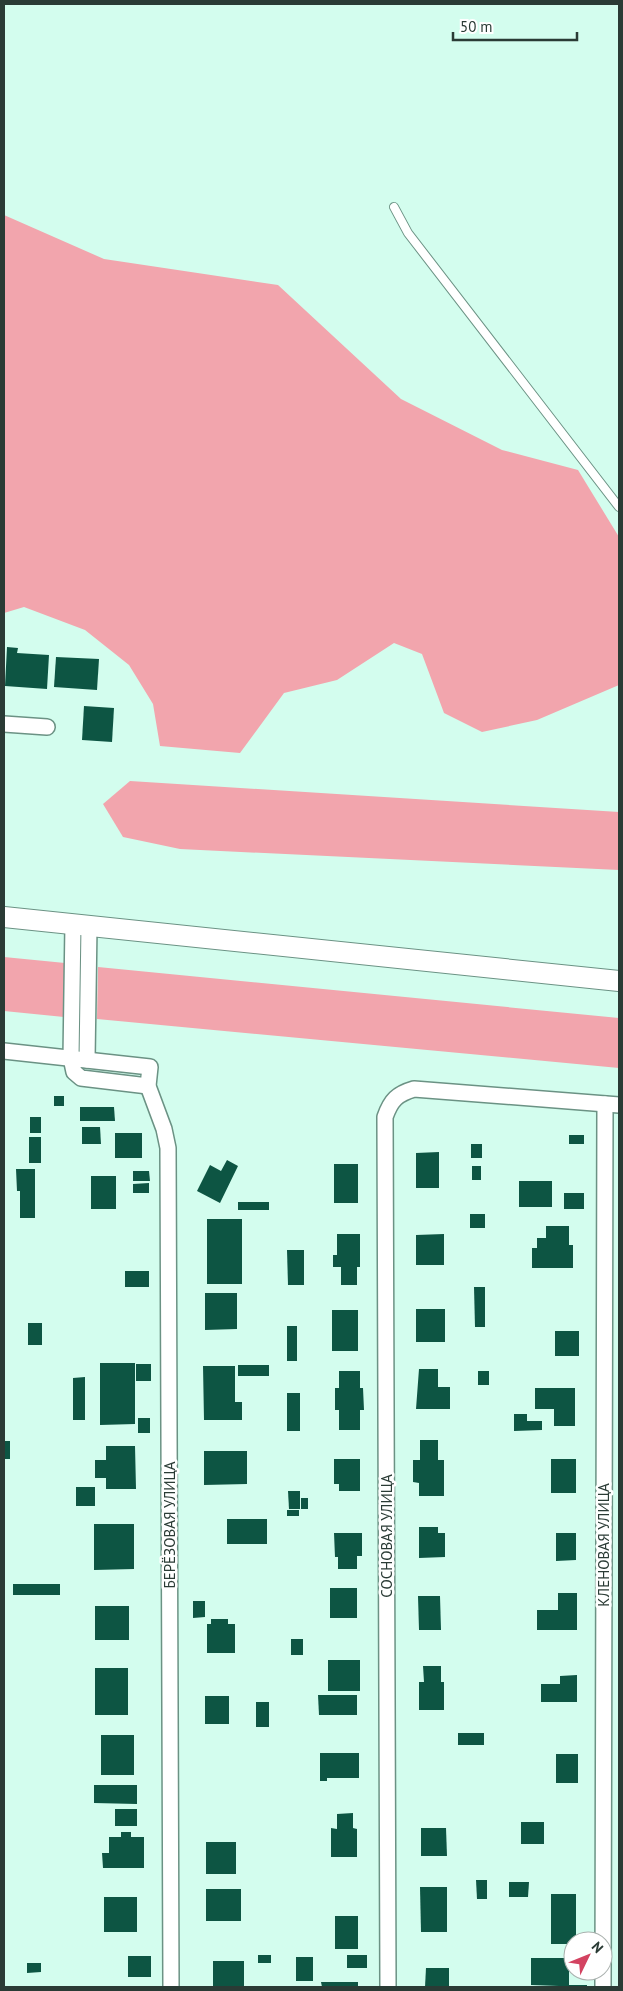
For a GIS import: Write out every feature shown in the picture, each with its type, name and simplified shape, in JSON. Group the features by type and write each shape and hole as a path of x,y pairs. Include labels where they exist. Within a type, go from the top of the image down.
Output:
{"street":[{"path":"4,724 47,727"},
{"path":"4,917 619,981"},
{"path":"81,925 71,1058 74,1072 82,1078 148,1086"},
{"path":"4,1051 87,1060 81,925"},
{"name":"БЕРЁЗОВАЯ УЛИЦА","path":"87,1060 150,1067 148,1086 164,1129 168,1148 171,1987"},
{"name":"СОСНОВАЯ УЛИЦА","path":"388,1987 385,1117 395,1097 414,1089 612,1104"},
{"name":"КЛЕНОВАЯ УЛИЦА","path":"603,1987 612,1104"}],"lane":[{"path":"394,207 408,233 619,506"}],"shaded area":[{"path":"4,215 104,259 278,285 401,399 502,450 578,470 619,537 619,685 537,720 482,732 444,713 422,654 394,643 337,680 284,693 240,753 160,746 153,704 129,665 85,630 24,607 4,613"},
{"path":"130,781 619,812 619,870 180,849 123,837 103,804"},
{"path":"4,957 65,963 64,1017 4,1011"},
{"path":"98,967 619,1018 619,1068 97,1019"}],"building":[{"path":"7,647 18,648 17,653 49,655 47,689 5,686"},
{"path":"56,657 99,659 97,690 54,687"},
{"path":"84,706 114,708 112,742 82,740"},
{"path":"54,1096 64,1096 64,1106 54,1106"},
{"path":"80,1107 114,1107 115,1121 80,1121"},
{"path":"30,1117 41,1117 41,1133 30,1133"},
{"path":"82,1127 100,1127 101,1144 82,1144"},
{"path":"115,1133 142,1133 142,1158 115,1158"},
{"path":"569,1135 584,1135 584,1144 569,1144"},
{"path":"29,1137 41,1137 41,1163 29,1163"},
{"path":"471,1144 482,1144 482,1158 471,1158"},
{"path":"439,1152 439,1188 416,1188 416,1153"},
{"path":"227,1160 238,1166 220,1203 197,1191 210,1165 221,1171"},
{"path":"334,1164 358,1164 358,1203 334,1203"},
{"path":"472,1166 481,1166 481,1180 472,1180"},
{"path":"16,1169 35,1169 35,1218 20,1218 20,1191 17,1191"},
{"path":"133,1171 149,1171 150,1181 133,1181"},
{"path":"91,1176 116,1176 116,1209 91,1209"},
{"path":"519,1181 552,1181 552,1207 519,1207"},
{"path":"149,1183 149,1193 133,1193 133,1184"},
{"path":"564,1193 584,1193 584,1209 564,1209"},
{"path":"238,1202 269,1202 269,1210 238,1210"},
{"path":"470,1214 485,1214 485,1228 470,1228"},
{"path":"207,1219 242,1219 242,1284 207,1284"},
{"path":"546,1226 569,1226 569,1245 573,1245 573,1268 532,1268 532,1248 537,1248 537,1238 546,1238"},
{"path":"337,1234 360,1234 360,1267 357,1267 357,1285 341,1285 341,1267 333,1267 333,1255 337,1255"},
{"path":"444,1234 444,1265 416,1265 416,1235"},
{"path":"287,1250 304,1250 304,1285 288,1285"},
{"path":"125,1271 149,1271 149,1287 125,1287"},
{"path":"474,1287 485,1287 485,1327 475,1327"},
{"path":"205,1293 237,1293 237,1329 205,1330"},
{"path":"416,1309 445,1309 445,1342 416,1342"},
{"path":"332,1310 358,1310 358,1351 332,1351"},
{"path":"28,1323 42,1323 42,1345 28,1345"},
{"path":"287,1326 297,1326 297,1361 287,1361"},
{"path":"555,1331 579,1331 579,1356 555,1356"},
{"path":"100,1363 135,1363 135,1424 100,1425"},
{"path":"136,1364 151,1364 151,1381 136,1381"},
{"path":"238,1365 269,1365 269,1376 238,1376"},
{"path":"203,1366 235,1366 235,1402 242,1402 242,1420 204,1420"},
{"path":"419,1369 438,1369 438,1387 450,1387 450,1409 416,1409"},
{"path":"339,1371 360,1371 360,1388 363,1388 364,1410 360,1410 360,1430 339,1430 339,1410 335,1410 335,1388 339,1388"},
{"path":"478,1371 489,1371 489,1385 478,1385"},
{"path":"85,1377 85,1420 73,1420 73,1378"},
{"path":"535,1388 575,1388 575,1426 554,1426 554,1409 535,1409"},
{"path":"287,1393 300,1393 300,1431 287,1431"},
{"path":"514,1414 527,1414 527,1421 542,1421 542,1430 514,1431"},
{"path":"138,1418 150,1418 150,1433 138,1433"},
{"path":"420,1440 438,1440 438,1460 444,1460 444,1496 419,1496 419,1483 413,1482 413,1460 420,1460"},
{"path":"4,1441 10,1441 10,1459 4,1459"},
{"path":"106,1446 135,1446 136,1489 106,1489 106,1478 95,1478 95,1460 106,1460"},
{"path":"204,1451 247,1451 247,1484 204,1485"},
{"path":"334,1459 360,1459 360,1491 339,1491 339,1484 334,1484"},
{"path":"551,1459 576,1459 576,1493 551,1493"},
{"path":"76,1487 95,1487 95,1506 76,1506"},
{"path":"288,1491 300,1491 300,1509 289,1509"},
{"path":"301,1498 308,1498 308,1509 301,1509"},
{"path":"287,1510 299,1510 299,1516 287,1516"},
{"path":"227,1519 267,1519 267,1544 227,1544"},
{"path":"94,1524 134,1524 134,1569 94,1570"},
{"path":"419,1527 438,1527 438,1533 445,1533 445,1557 419,1558"},
{"path":"334,1533 362,1533 362,1556 357,1556 357,1569 338,1569 338,1557 335,1557"},
{"path":"556,1533 576,1533 576,1560 556,1561"},
{"path":"13,1584 60,1584 60,1595 13,1595"},
{"path":"330,1588 357,1588 357,1618 330,1618"},
{"path":"558,1593 577,1593 577,1630 537,1630 537,1610 558,1610"},
{"path":"418,1596 440,1596 441,1630 419,1630"},
{"path":"193,1601 205,1601 205,1617 193,1618"},
{"path":"95,1606 129,1606 129,1640 95,1640"},
{"path":"211,1619 228,1619 228,1624 235,1624 235,1653 207,1653 207,1624 211,1624"},
{"path":"291,1639 303,1639 303,1655 291,1655"},
{"path":"328,1660 360,1660 360,1691 328,1691"},
{"path":"423,1666 441,1666 441,1682 444,1682 444,1710 419,1710 419,1682 424,1682"},
{"path":"95,1668 128,1668 128,1715 95,1715"},
{"path":"577,1675 577,1702 541,1702 541,1684 560,1684 560,1676"},
{"path":"318,1695 357,1695 357,1715 319,1715"},
{"path":"205,1696 229,1696 229,1724 205,1724"},
{"path":"256,1702 269,1702 269,1727 256,1727"},
{"path":"458,1733 484,1733 484,1745 458,1745"},
{"path":"101,1735 134,1735 134,1775 101,1775"},
{"path":"320,1753 359,1753 359,1778 327,1778 327,1781 320,1781"},
{"path":"556,1754 578,1754 578,1783 556,1783"},
{"path":"94,1785 137,1785 137,1804 94,1803"},
{"path":"115,1809 137,1809 137,1826 115,1826"},
{"path":"353,1813 353,1828 357,1829 357,1857 331,1857 331,1828 337,1829 337,1814"},
{"path":"521,1822 544,1822 544,1844 521,1844"},
{"path":"421,1828 446,1828 447,1856 421,1856"},
{"path":"121,1832 131,1832 131,1837 144,1837 144,1868 103,1868 102,1853 109,1853 109,1837 121,1837"},
{"path":"206,1842 236,1842 236,1874 206,1874"},
{"path":"476,1880 487,1880 487,1899 477,1899"},
{"path":"509,1882 529,1882 528,1897 509,1897"},
{"path":"420,1887 447,1887 447,1932 421,1932"},
{"path":"206,1889 241,1889 241,1921 206,1921"},
{"path":"551,1894 576,1894 576,1931 563,1931 563,1944 551,1944"},
{"path":"104,1897 137,1897 137,1932 104,1932"},
{"path":"335,1916 358,1916 358,1949 335,1949"},
{"path":"258,1955 271,1955 271,1963 258,1963"},
{"path":"347,1955 367,1955 367,1968 347,1968"},
{"path":"128,1956 151,1956 151,1977 128,1977"},
{"path":"296,1957 313,1957 313,1981 296,1981"},
{"path":"531,1958 563,1958 563,1981 569,1981 569,1985 587,1985 587,1987 531,1985"},
{"path":"213,1961 244,1961 244,1987 213,1987"},
{"path":"27,1963 41,1963 41,1972 27,1973"},
{"path":"426,1968 449,1968 449,1987 425,1987"},
{"path":"321,1982 358,1982 358,1987 322,1987"}]}
